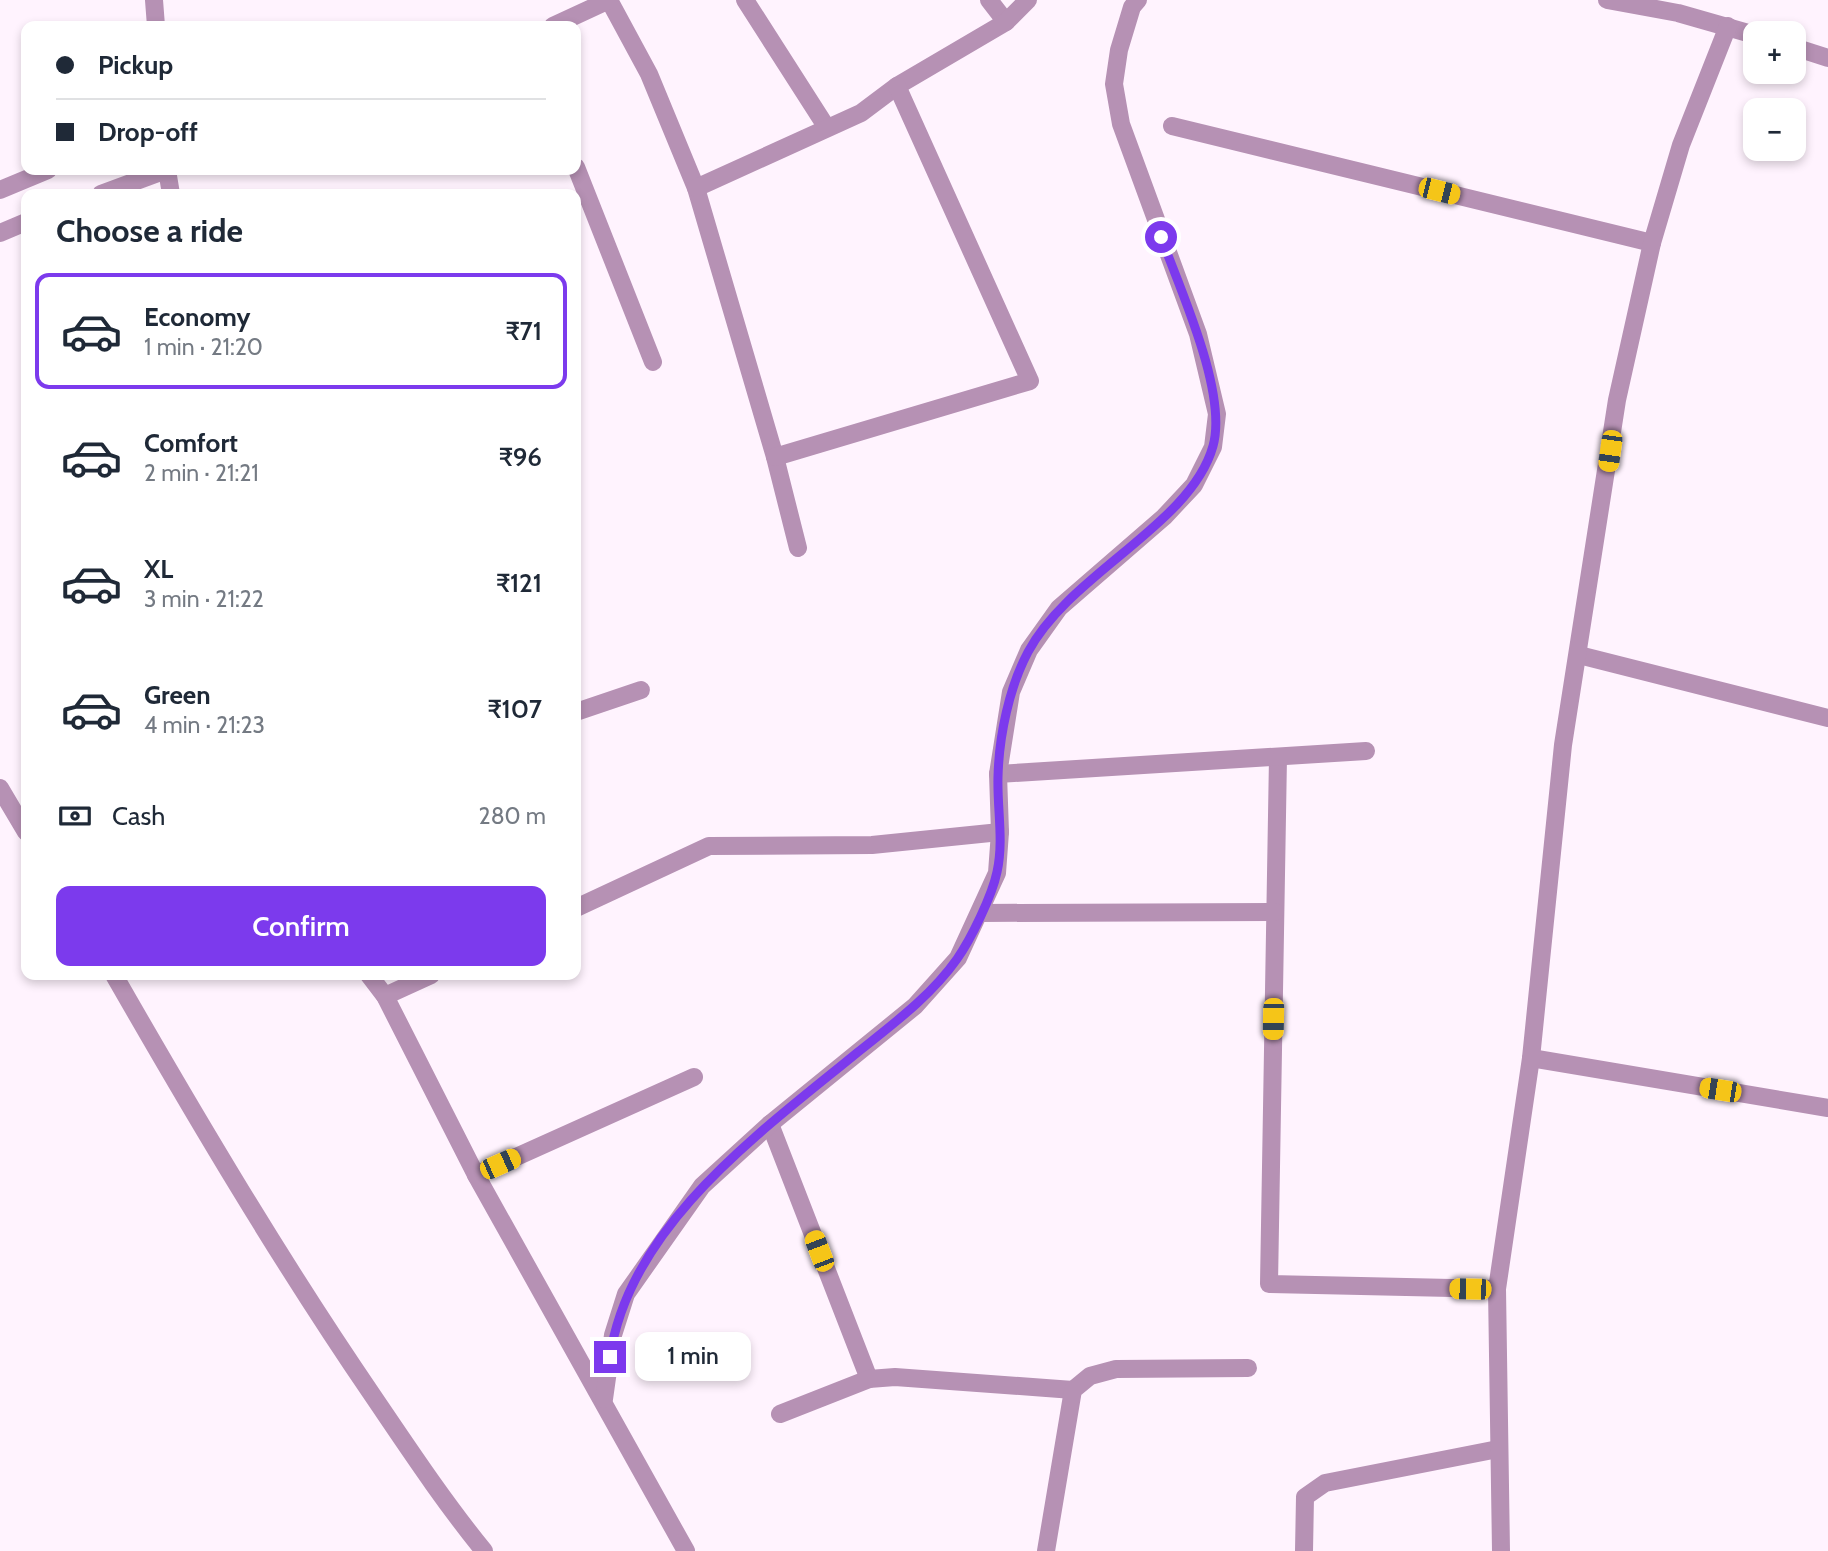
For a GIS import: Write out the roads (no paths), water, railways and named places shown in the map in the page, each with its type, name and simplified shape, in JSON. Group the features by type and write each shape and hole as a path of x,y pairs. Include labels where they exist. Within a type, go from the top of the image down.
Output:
{"street":[{"path":"154,0 156,21"},
{"path":"564,21 609,0 649,74 696,188 775,457 798,548"},
{"path":"745,0 827,128"},
{"path":"989,0 1006,22"},
{"path":"696,188 861,113 897,86 1006,22 1028,0"},
{"path":"604,1399 613,1335 626,1294 702,1186 769,1124 915,1006 958,958 981,913 997,873 1000,832 998,774 1011,692 1029,650 1059,608 1164,517 1194,485 1213,447 1217,414 1198,334 1121,124 1114,84 1119,50 1132,7 1138,0"},
{"path":"1607,0 1682,7 1743,31"},
{"path":"1501,1551 1497,1289 1531,1058 1563,746 1617,400 1652,243 1681,145 1728,26"},
{"path":"1806,51 1828,58"},
{"path":"775,457 1030,381 897,86"},
{"path":"1172,125 1652,243"},
{"path":"0,190 36,175"},
{"path":"115,189 153,175"},
{"path":"579,175 653,362"},
{"path":"0,233 21,224"},
{"path":"1579,655 1828,718"},
{"path":"581,710 641,690"},
{"path":"998,774 1366,751"},
{"path":"1278,757 1269,1284 1497,1289"},
{"path":"0,788 21,824"},
{"path":"581,906 709,846 872,845 1000,832"},
{"path":"981,913 1275,912"},
{"path":"117,980 211,1144 337,1344 451,1511 484,1551"},
{"path":"373,980 385,996 476,1175 604,1399 686,1551"},
{"path":"385,996 420,980"},
{"path":"1531,1058 1828,1108"},
{"path":"476,1175 694,1077"},
{"path":"769,1124 869,1379"},
{"path":"1046,1551 1073,1390 1090,1376 1116,1369 1248,1368"},
{"path":"780,1414 869,1379 895,1377 1073,1390"},
{"path":"1304,1551 1306,1497 1325,1483 1498,1449"}]}
